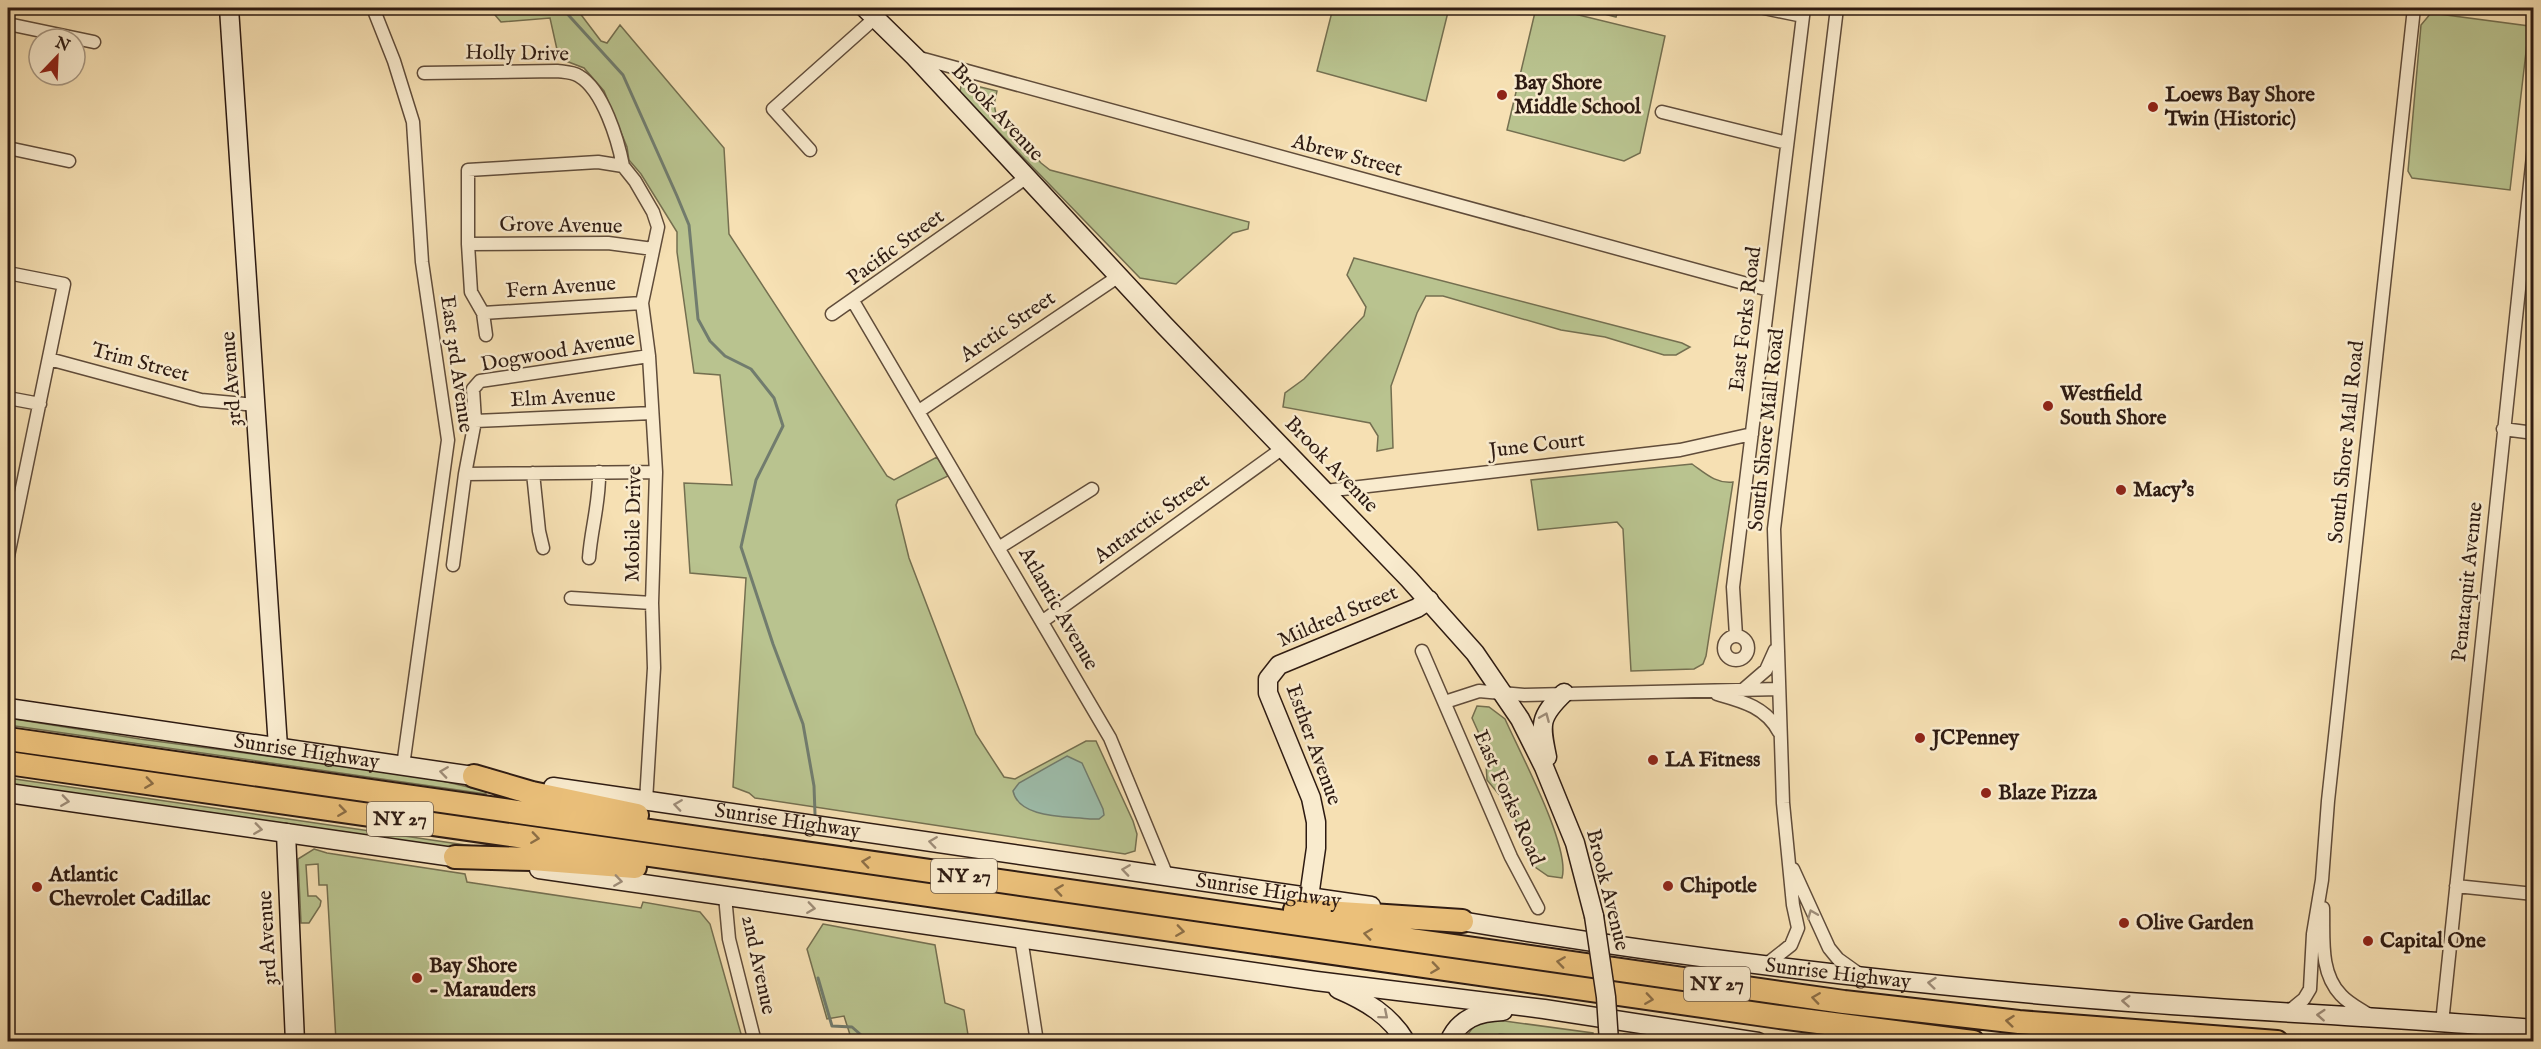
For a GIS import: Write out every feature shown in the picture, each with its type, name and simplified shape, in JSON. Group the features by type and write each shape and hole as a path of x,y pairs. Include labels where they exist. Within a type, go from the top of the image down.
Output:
{"highway":[{"name":"Sunrise Highway","path":"8,739 1844,1002 2039,1024 2277,1041"},
{"name":"NY 27","path":"8,763 1769,1016 1973,1041"},
{"path":"474,776 532,793 674,823 769,848"},
{"path":"455,857 543,860 706,875 792,875"},
{"path":"1158,904 1253,906 1462,921"},
{"path":"1925,1036 1947,1041"}],"main road":[{"name":"3rd Avenue","path":"230,8 278,747"},
{"name":"Brook Avenue","path":"870,13 915,57 1119,276 1429,600 1466,641 1504,693 1526,730 1575,843 1594,916 1606,997 1608,1041"},
{"name":"Mildred Street","path":"1268,679 1279,665 1417,608 1429,600"},
{"name":"Esther Avenue","path":"1268,679 1267,687 1271,704 1311,798 1315,815 1317,839 1309,897"},
{"path":"1553,788 1541,726 1546,712 1564,693"},
{"name":"Sunrise Highway","path":"8,708 1167,876 1615,945 1860,975 2090,999 2534,1029"},
{"path":"8,793 1316,981 1544,1008 1758,1041"},
{"name":"3rd Avenue","path":"286,833 295,1041"},
{"path":"1316,981 1376,1008 1391,1021 1406,1041"},
{"path":"1449,1041 1461,1024 1477,1014 1544,1008"},
{"path":"1696,1030 1722,1041"}],"street":[{"name":"East 3rd Avenue","path":"373,8 394,61 413,122 422,262 448,440 403,766"},
{"path":"1764,8 1803,12"},
{"name":"South Shore Mall Road","path":"1767,964 1791,945 1798,928 1793,905 1783,803 1774,559 1775,517 1837,8"},
{"name":"South Shore Mall Road","path":"2288,1012 2304,999 2310,989 2313,934 2322,880 2328,801 2414,8"},
{"name":"East Forks Road","path":"1736,636 1733,587 1803,12"},
{"path":"810,150 773,110 870,13"},
{"path":"8,24 94,42"},
{"name":"Abrew Street","path":"915,57 1769,290"},
{"name":"Holly Drive","path":"424,73 557,71 578,74 591,85 606,113 623,166 636,181 653,212 658,227 653,249"},
{"path":"1662,111 1787,143"},
{"name":"Penataquit Avenue","path":"2442,1023 2534,146"},
{"path":"8,148 69,160"},
{"path":"486,335 483,313 471,292 468,244 468,170 598,162 623,166"},
{"name":"Pacific Street","path":"896,372 853,301 1027,177"},
{"name":"Grove Avenue","path":"468,244 608,243 653,249"},
{"name":"Mobile Drive","path":"646,801 654,668 652,603 656,472 649,356 642,303 653,249"},
{"path":"8,273 63,284 40,404 11,520 8,556"},
{"name":"Arctic Street","path":"919,411 1119,276"},
{"path":"832,314 853,301"},
{"name":"Fern Avenue","path":"483,313 642,303"},
{"name":"Dogwood Avenue","path":"453,565 465,474 475,421 473,388 480,381 649,356"},
{"name":"Trim Street","path":"49,359 201,400 257,405"},
{"name":"Atlantic Avenue","path":"896,372 1110,738 1167,876"},
{"path":"8,398 40,404"},
{"name":"Elm Avenue","path":"475,421 652,413"},
{"path":"2503,429 2534,433"},
{"name":"June Court","path":"1325,491 1680,450 1752,434"},
{"name":"Antarctic Street","path":"1043,621 1283,448"},
{"path":"589,558 591,534 600,493 599,472"},
{"path":"465,474 656,472"},
{"path":"533,473 543,548"},
{"path":"1000,547 1092,489"},
{"path":"571,598 652,603"},
{"path":"1744,689 1766,670 1777,646"},
{"name":"East Forks Road","path":"1422,651 1511,857 1538,908"},
{"path":"1445,702 1479,691 1564,693 1779,689"},
{"path":"1701,690 1754,706 1767,715 1781,734"},
{"name":"South Shore Mall Road","path":"1788,858 1829,948 1838,959 1860,975"},
{"name":"South Shore Mall Road","path":"2322,880 2327,973 2341,995 2373,1018"},
{"path":"2456,886 2534,894"},
{"name":"2nd Avenue","path":"725,896 729,939 755,1041"},
{"path":"1021,938 1037,1041"}],"green space":[{"path":"489,8 576,8 601,41 607,43 620,25 724,148 729,234 887,476 894,480 937,457 948,476 898,500 896,505 909,558 976,734 1004,777 1015,779 1086,741 1096,741 1133,821 1137,834 1135,851 1125,854 755,798 733,787 746,578 690,573 684,483 732,485 720,375 694,373 677,252 677,232 641,174 629,160 627,147 604,91 584,68 566,61 558,54 550,18 501,22"},
{"path":"1333,8 1449,8 1426,101 1317,71"},
{"path":"1536,8 1550,8 1665,36 1640,153 1624,161 1507,130"},
{"path":"1582,8 1619,8 1616,17"},
{"path":"2431,13 2529,26 2510,190 2412,178 2408,171 2421,25"},
{"path":"968,84 997,91 994,104 996,114 1050,170 1249,222 1248,229 1233,233 1176,284 1140,278 960,92 961,86"},
{"path":"1354,258 1682,343 1690,347 1676,355 1664,355 1605,337 1561,330 1443,296 1426,296 1417,313 1391,386 1393,448 1377,451 1378,436 1370,423 1283,407 1285,393 1304,379 1364,316 1366,307 1347,275"},
{"path":"1692,464 1716,480 1733,482 1706,656 1703,664 1694,669 1631,671 1623,529 1617,522 1538,530 1531,480"},
{"path":"1477,706 1489,707 1505,719 1552,823 1563,864 1562,878 1548,876 1535,867 1511,809 1487,780 1485,747 1472,718"},
{"path":"8,718 140,739 430,778 485,791 486,794 8,725"},
{"path":"8,778 500,850 456,851 8,786"},
{"path":"314,849 327,853 465,874 467,882 641,908 643,902 700,912 710,924 743,1041 336,1041 327,885 319,885 318,864 306,865 308,896 316,896 321,901 320,906 309,923 301,923 298,859"},
{"path":"823,924 935,945 945,1003 964,1010 969,1041 852,1041 844,1016 827,1019 807,949"},
{"path":"1490,1019 1593,1033 1593,1041 1462,1042 1474,1026"},
{"path":"1624,1034 1671,1041 1624,1041"}],"shaded area":[{"path":"1067,756 1082,763 1103,809 1104,815 1099,819 1045,814 1024,807 1017,800 1013,791 1019,783"},
{"path":"1500,1034 1529,1037 1539,1041 1479,1041"}],"waterway":[{"path":"562,8 623,75 677,196 689,225 698,319 710,341 725,356 751,369 774,398 783,426 756,480 741,547 773,644 803,724 814,786 815,814"},
{"path":"818,978 832,1026 852,1027 869,1042"}],"place":[{"name":"Bay Shore Middle School","path":"1502,95"},
{"name":"Loews Bay Shore Twin (Historic)","path":"2153,107"},
{"name":"Westfield South Shore","path":"2048,406"},
{"name":"Macy's","path":"2121,490"},
{"name":"JCPenney","path":"1920,738"},
{"name":"LA Fitness","path":"1653,760"},
{"name":"Blaze Pizza","path":"1986,793"},
{"name":"Chipotle","path":"1668,886"},
{"name":"Atlantic Chevrolet Cadillac","path":"37,887"},
{"name":"Olive Garden","path":"2124,923"},
{"name":"Capital One","path":"2368,941"},
{"name":"Bay Shore - Marauders","path":"417,978"}]}
